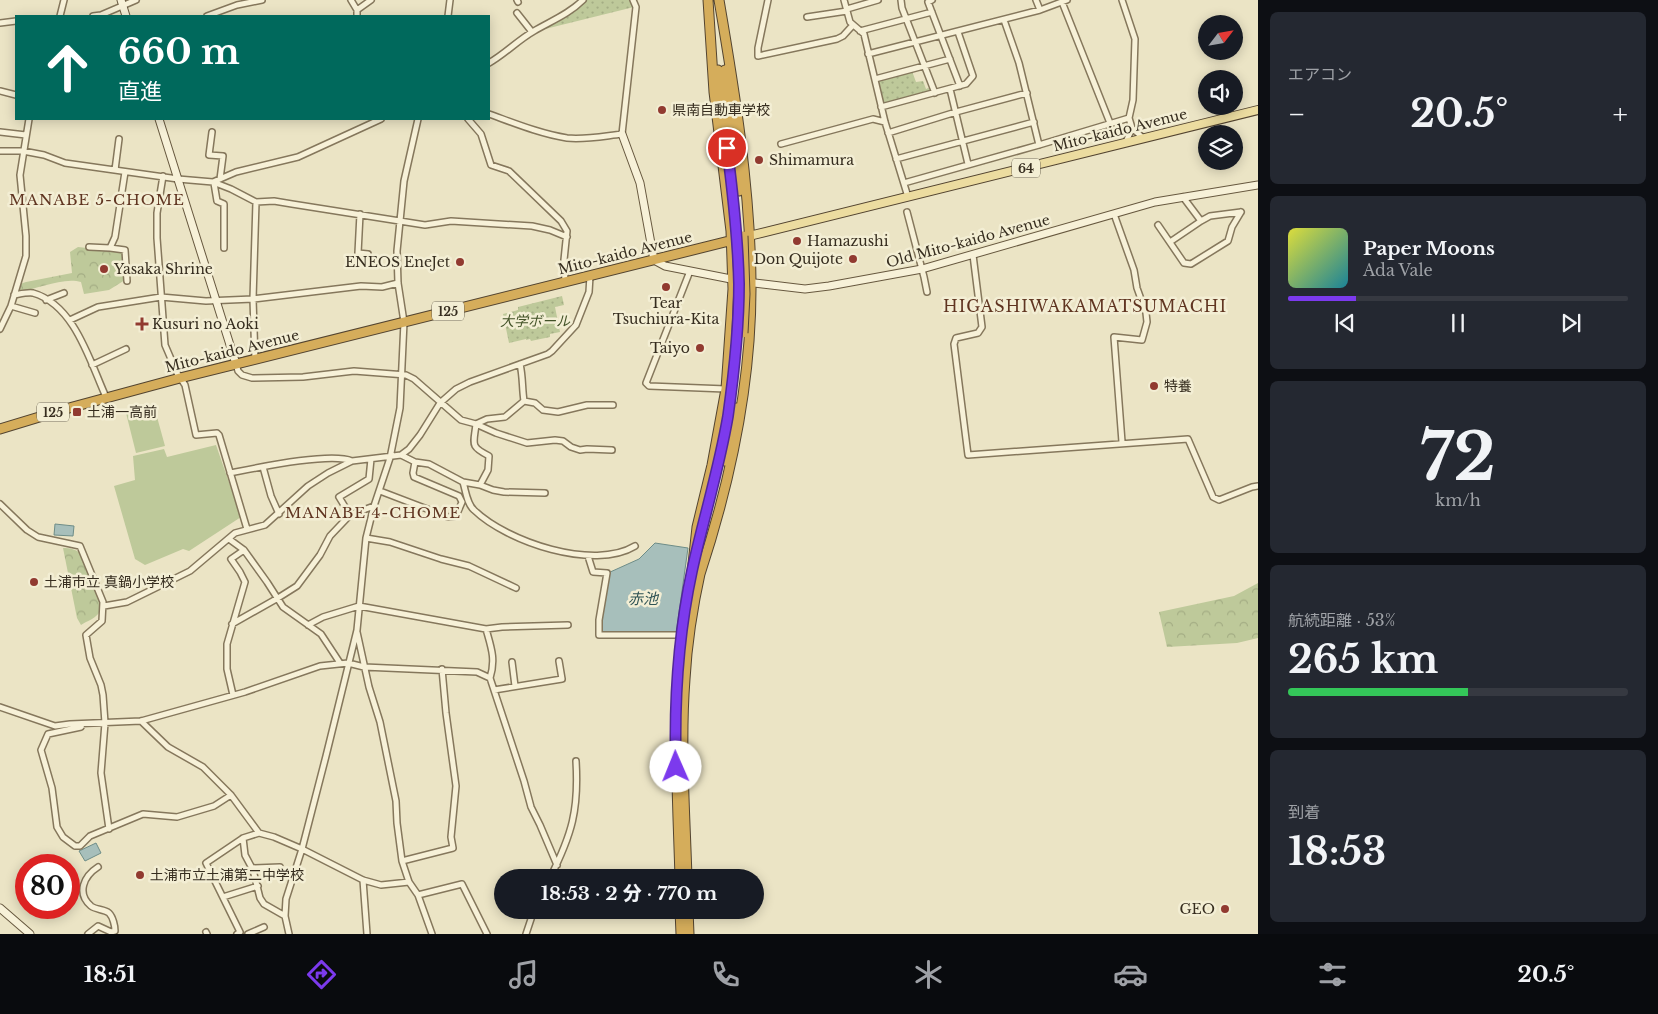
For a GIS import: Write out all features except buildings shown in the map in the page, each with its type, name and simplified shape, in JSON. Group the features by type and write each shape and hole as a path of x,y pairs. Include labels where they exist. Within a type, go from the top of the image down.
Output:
{"highway":[{"path":"709,0 735,185"},
{"path":"696,573 714,530 739,424 746,369 751,283 740,238 714,92 709,0"},
{"path":"680,869 675,731 681,635 733,424 740,378 740,333 745,294 718,0"},
{"path":"687,869 682,743 685,678 696,573 697,526 712,465 726,389 733,279 740,238 734,90 718,0"},
{"name":"Mito-kaido Avenue","path":"0,429 106,397 740,238"},
{"path":"680,919 681,934"},
{"path":"688,919 689,934"}],"main road":[{"name":"Mito-kaido Avenue","path":"740,238 1258,110"}],"street":[{"path":"60,15 64,0"},
{"path":"103,15 122,3 136,0"},
{"path":"210,15 237,5 262,0"},
{"path":"351,0 357,10 357,15"},
{"path":"357,10 371,0"},
{"path":"448,15 450,0"},
{"path":"490,62 532,32 574,9 583,0"},
{"path":"633,0 636,7 622,134 640,182 654,260"},
{"path":"768,0 758,56 837,39 854,25"},
{"path":"844,0 850,22 864,34 885,122 908,197"},
{"path":"807,18 847,10 878,0"},
{"path":"901,0 906,19 935,93"},
{"path":"932,0 928,2 960,86"},
{"path":"1036,0 1040,10"},
{"path":"1122,0 1135,39 1133,100 1129,118 1132,128 1144,138"},
{"path":"868,54 1004,20 1064,1 1110,123"},
{"path":"122,3 126,15"},
{"path":"860,31 932,12"},
{"path":"517,13 532,32"},
{"path":"1004,20 1019,62 1039,146"},
{"path":"0,23 15,22"},
{"path":"881,107 966,84 973,76 958,32"},
{"path":"874,79 950,59"},
{"path":"950,89 968,164"},
{"path":"0,91 15,95"},
{"path":"888,133 1027,93"},
{"path":"490,114 567,138 622,134"},
{"path":"904,183 1039,146 1129,118"},
{"path":"782,144 872,119 885,122"},
{"path":"0,329 11,306 25,261 26,248 20,176 30,120"},
{"path":"159,120 238,371 242,375 252,378 354,371 406,375 414,379 461,420 496,433 527,443 563,440 571,447 580,450 612,450"},
{"path":"213,183 236,172 298,158 379,120"},
{"path":"289,934 285,916 286,899 302,849 357,630 366,538 374,506 390,458 400,408 404,322 398,283 397,251 404,181 418,120"},
{"path":"469,120 481,134 492,165 509,172 561,221 567,231 564,260 565,282"},
{"path":"896,159 1034,122"},
{"path":"1126,142 1132,128"},
{"path":"0,132 26,135"},
{"path":"212,132 209,155 223,156 220,179"},
{"path":"115,170 119,139"},
{"path":"0,151 23,151 44,155 65,163 213,183 256,202 274,201 425,225 451,221 532,226 550,230 567,237"},
{"path":"110,248 115,237 125,172"},
{"path":"163,176 157,214 157,238 165,345 177,374 185,385 196,435 217,433 219,435 247,529"},
{"path":"213,183 217,200 224,204 224,248"},
{"name":"Old Mito-kaido Avenue","path":"654,260 660,264 751,283 806,289 922,269 973,256 1155,202 1258,184"},
{"path":"1183,196 1201,221"},
{"path":"254,360 256,202"},
{"path":"907,212 927,292"},
{"path":"1158,225 1184,263 1192,264 1228,241 1232,227 1240,212 1210,216 1170,242"},
{"path":"360,214 358,253 368,254"},
{"path":"1114,214 1134,270 1147,322 1142,340 1114,337 1122,442"},
{"path":"89,246 125,250 127,281"},
{"path":"678,268 677,259 682,253"},
{"path":"973,256 982,327 978,333 956,338 954,344 968,455 1122,442 1188,439 1213,497 1219,500 1258,486"},
{"path":"690,271 646,382 649,386 726,389"},
{"path":"104,606 127,602 190,571 234,533 265,525 308,486 328,472 352,462 401,455 409,449 440,403 452,392 470,382 548,354 574,328 589,292 590,276"},
{"path":"70,320 98,307 161,297 206,301 254,299 361,286 382,287 398,283"},
{"path":"14,296 32,292 46,300 70,320 106,397"},
{"path":"46,300 64,293"},
{"path":"11,306 35,313"},
{"path":"92,365 126,348"},
{"path":"520,364 524,380 521,385 524,401"},
{"path":"524,401 535,403 543,410 558,412 587,405 613,405"},
{"path":"476,424 487,419 505,417 524,401"},
{"path":"476,424 474,444 477,450 489,456 488,470 480,485"},
{"path":"401,455 415,462 430,464 463,482 493,490 545,493"},
{"path":"230,473 303,461 336,459 352,462"},
{"path":"350,515 339,497 369,479 371,460"},
{"path":"380,490 448,517 456,516 462,502 459,496 414,477 415,462"},
{"path":"263,467 271,496 279,514"},
{"path":"463,482 469,504 474,510 499,529 534,544 574,555 588,556 626,552 636,546"},
{"path":"0,504 27,530 38,537 80,546 104,606 102,621 88,631 86,635 90,658 101,685 105,723 101,773 109,829"},
{"path":"232,624 297,586 320,555 330,536 350,515 374,506"},
{"path":"366,538 390,542 469,566 516,588"},
{"path":"229,539 244,550 283,607 321,634 340,663"},
{"path":"233,695 227,661 227,644 245,582 231,559 244,550"},
{"path":"588,556 593,572 607,573 598,635 681,635"},
{"path":"308,625 323,617 359,606 486,630 502,627 568,624"},
{"path":"357,630 364,667 380,722 395,792 402,862 418,896 432,934"},
{"path":"486,630 493,654 494,666 490,678 531,807 557,865"},
{"path":"512,662 516,686"},
{"path":"494,690 562,679 559,662"},
{"path":"0,707 55,726 140,721 233,695 320,666 340,663 364,667 477,672 490,678"},
{"path":"402,862 453,848 451,837 456,786 442,669"},
{"path":"140,721 168,747 203,767 231,795 259,833"},
{"path":"83,724 81,727 48,734 42,750 52,788 57,827 63,837 75,846 80,846 90,836 143,814 177,817 214,806 231,795"},
{"path":"555,869 569,838 574,821 577,798 576,761"},
{"path":"239,933 206,863 243,838 259,833 302,849 363,880 381,885 410,882"},
{"path":"243,838 245,854 252,868 260,898 264,904 285,916"},
{"path":"252,868 280,867"},
{"path":"88,934 98,926 111,932 115,931 114,922 109,914 90,905 83,894 83,886 87,876 98,868"},
{"path":"363,880 367,934"},
{"path":"418,896 462,884 487,934"},
{"path":"223,897 258,886"},
{"path":"0,908 30,934"},
{"path":"526,934 531,919"},
{"path":"248,934 264,927"},
{"path":"18,934 24,928"}],"green space":[{"path":"586,0 632,0 634,7 533,32 575,11"},
{"path":"912,71 916,82 923,81 926,89 929,88 933,92 882,106 876,80"},
{"path":"78,247 123,252 125,280 109,290 84,294 81,282 74,281 58,282 18,292 20,284 72,273 70,252"},
{"name":"大学ボール","path":"562,296 564,305 555,307 560,332 550,334 550,337 509,343 503,314 518,310 518,307"},
{"path":"154,406 165,446 136,453 126,413"},
{"path":"216,445 241,517 189,551 183,549 145,565 135,559 114,486 135,480 133,456 164,449 167,457"},
{"path":"63,548 73,549 84,558 99,599 99,613 81,625 77,618"},
{"path":"1258,583 1258,638 1237,643 1167,647 1159,612 1234,596"}],"water":[{"path":"55,524 74,526 73,536 54,535"},
{"name":"赤池","path":"655,543 688,548 676,634 599,635 608,573 639,559"},
{"path":"96,843 101,853 85,861 79,851"}],"place":[{"name":"県南自動車学校","path":"662,110"},
{"name":"Shimamura","path":"759,160"},
{"name":"Hamazushi","path":"797,241"},
{"name":"Don Quijote","path":"853,259"},
{"name":"ENEOS EneJet","path":"460,262"},
{"name":"Yasaka Shrine","path":"104,269"},
{"name":"Tear Tsuchiura-Kita","path":"666,287"},
{"name":"Kusuri no Aoki","path":"142,324"},
{"name":"Taiyo","path":"700,348"},
{"name":"特養","path":"1154,386"},
{"name":"土浦一高前","path":"77,412"},
{"name":"土浦市立 真鍋小学校","path":"34,582"},
{"name":"土浦市立土浦第二中学校","path":"140,875"},
{"name":"GEO","path":"1225,909"}],"district":[{"name":"MANABE 5-CHOME","path":"97,199"},
{"name":"HIGASHIWAKAMATSUMACHI","path":"1085,306"},
{"name":"MANABE 4-CHOME","path":"373,512"}],"route":[{"path":"676,767 677,680 681,635 692,572 726,428 737,332 739,284 737,238 727,148"}]}
